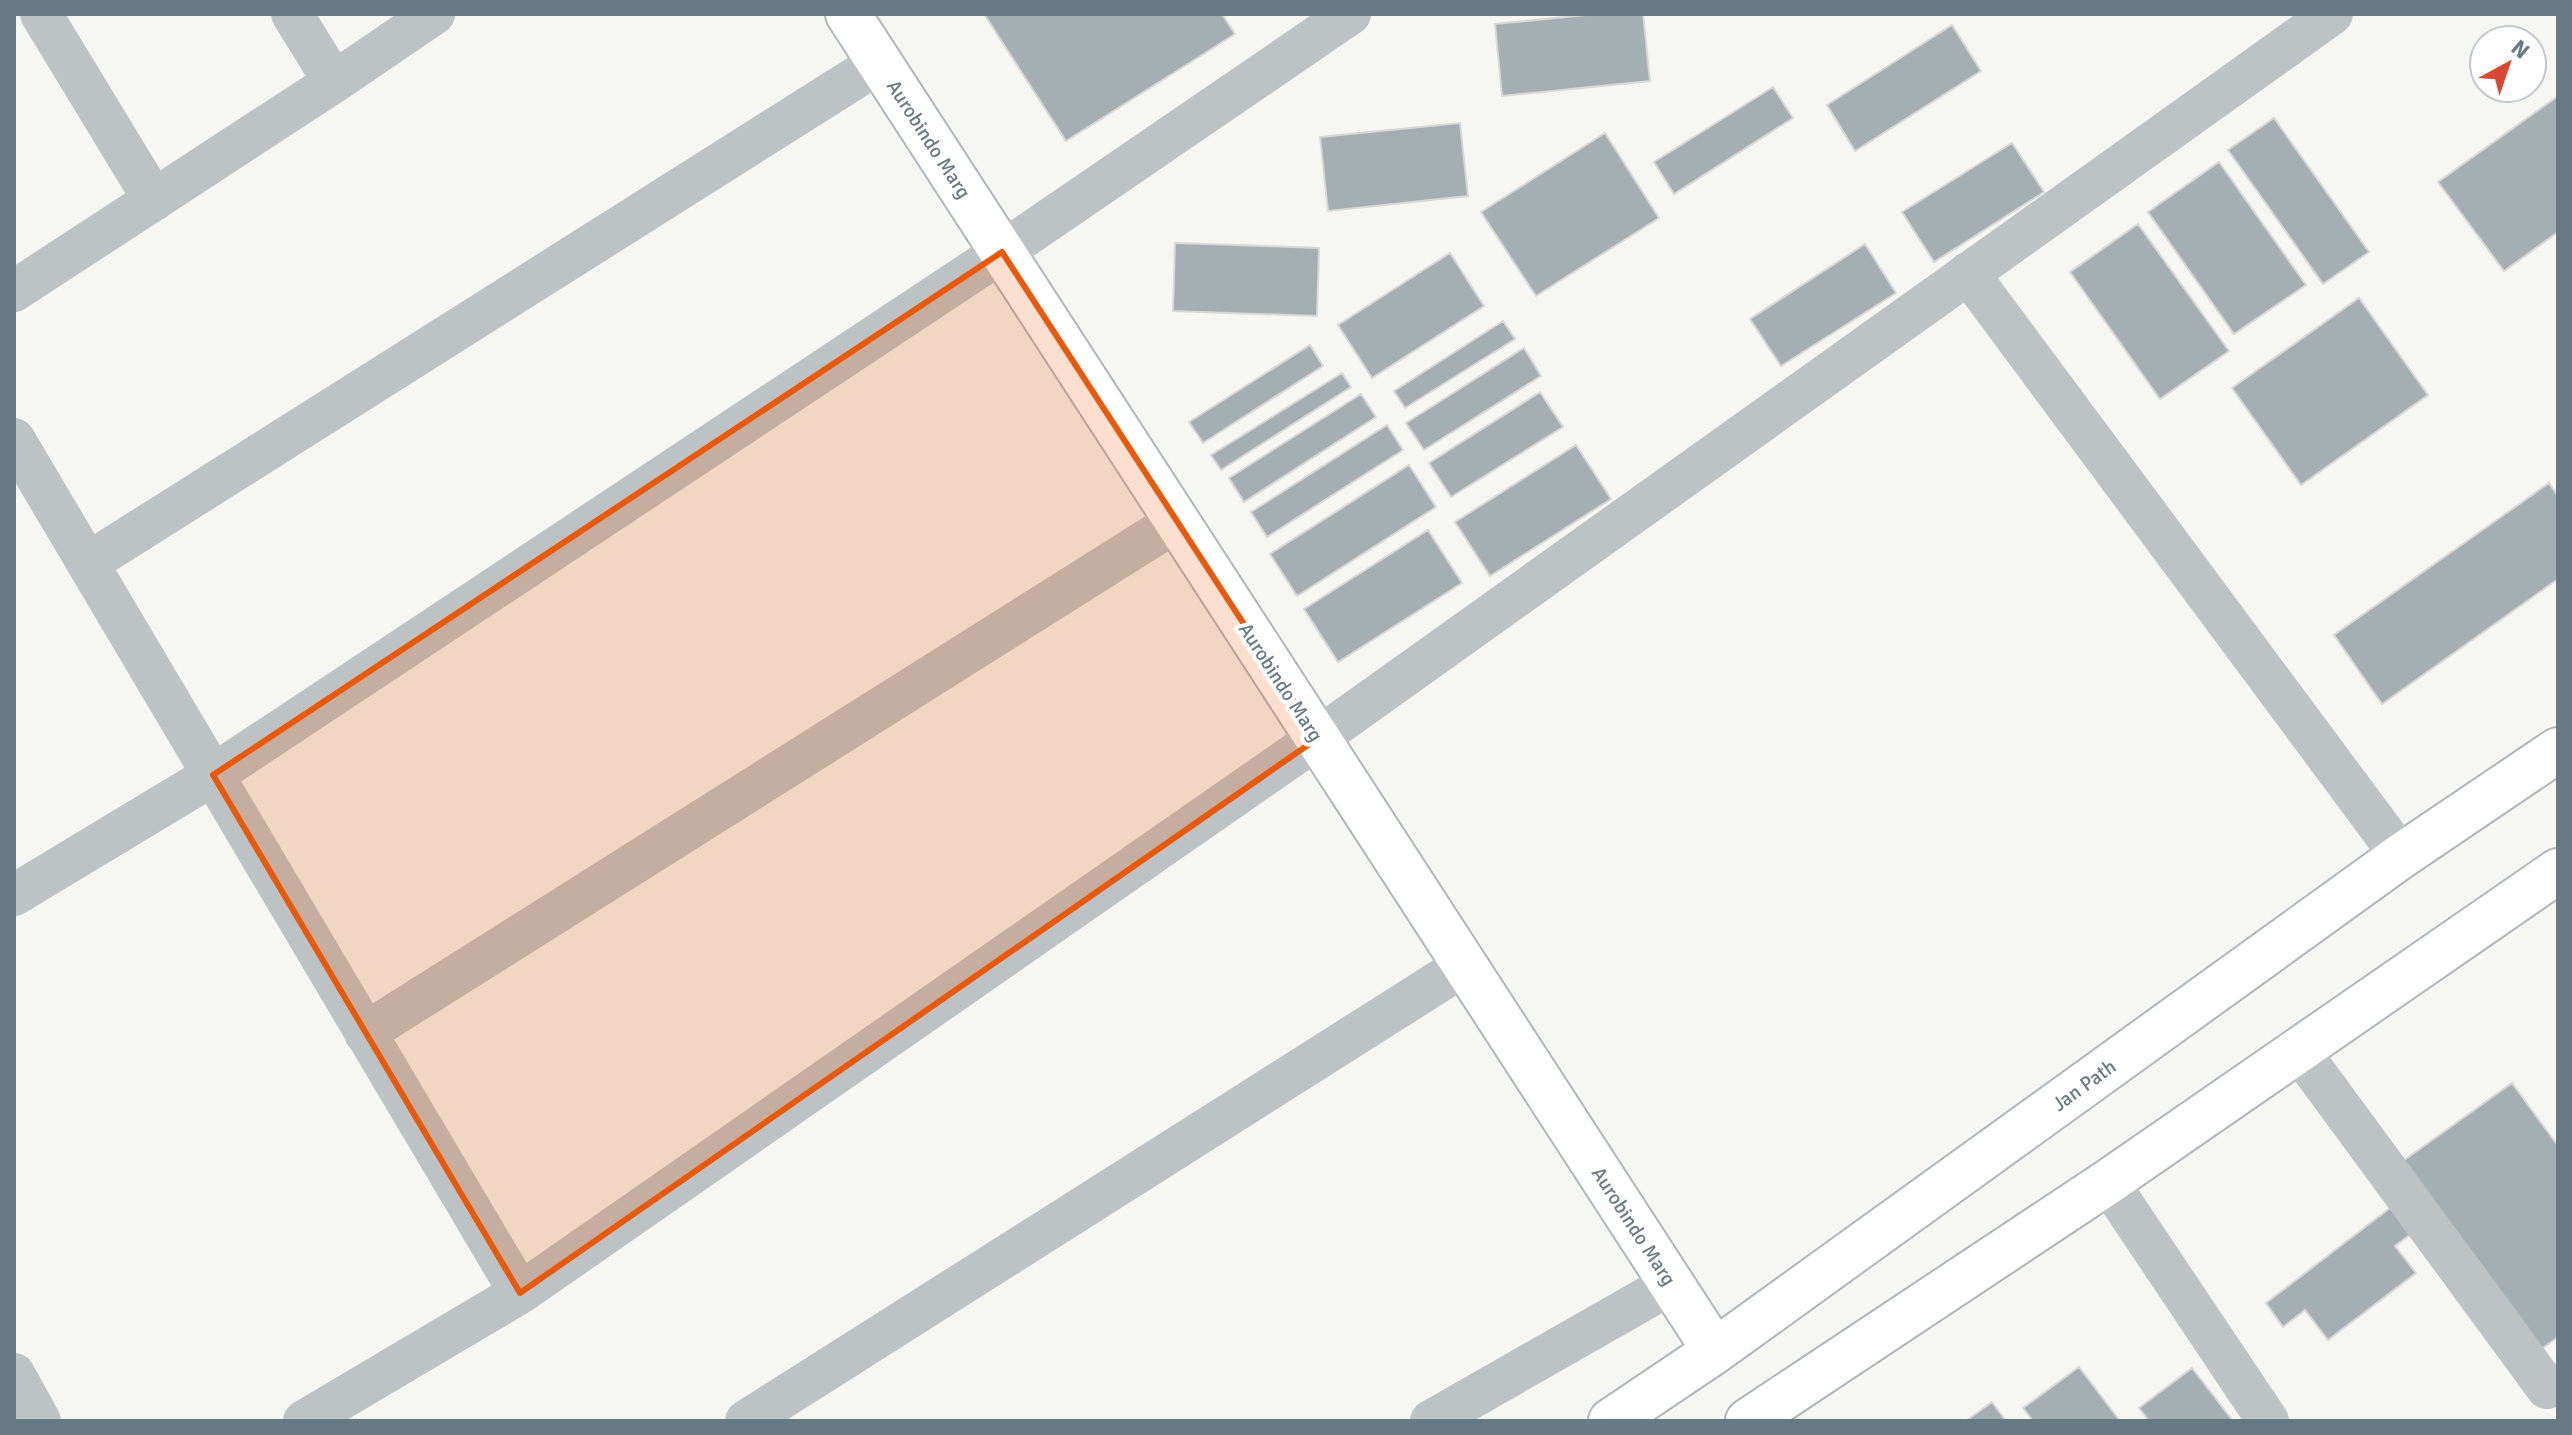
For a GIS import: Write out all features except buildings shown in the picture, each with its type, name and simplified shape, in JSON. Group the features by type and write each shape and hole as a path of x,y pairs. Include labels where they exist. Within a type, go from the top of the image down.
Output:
{"main road":[{"name":"Aurobindo Marg","path":"848,14 1715,1351"},
{"name":"Jan Path","path":"1611,1421 1715,1351 2401,856 2558,750"},
{"path":"1748,1421 2300,1052 2558,871"}],"street":[{"path":"41,14 154,200"},
{"path":"292,14 334,82"},
{"path":"14,291 434,14"},
{"path":"14,895 213,775 1002,252 1350,14"},
{"path":"304,1421 520,1293 1318,738 2332,14"},
{"path":"88,563 879,63"},
{"path":"1968,273 2401,856"},
{"path":"14,439 520,1293"},
{"path":"365,1033 1177,521"},
{"path":"746,1421 1465,965"},
{"path":"2300,1052 2547,1388"},
{"path":"2108,1182 2268,1421"},
{"path":"1431,1421 1671,1284"},
{"path":"14,1374 40,1421"}],"highlighted area":[{"path":"1002,252 1318,738 520,1293 213,775"}]}
